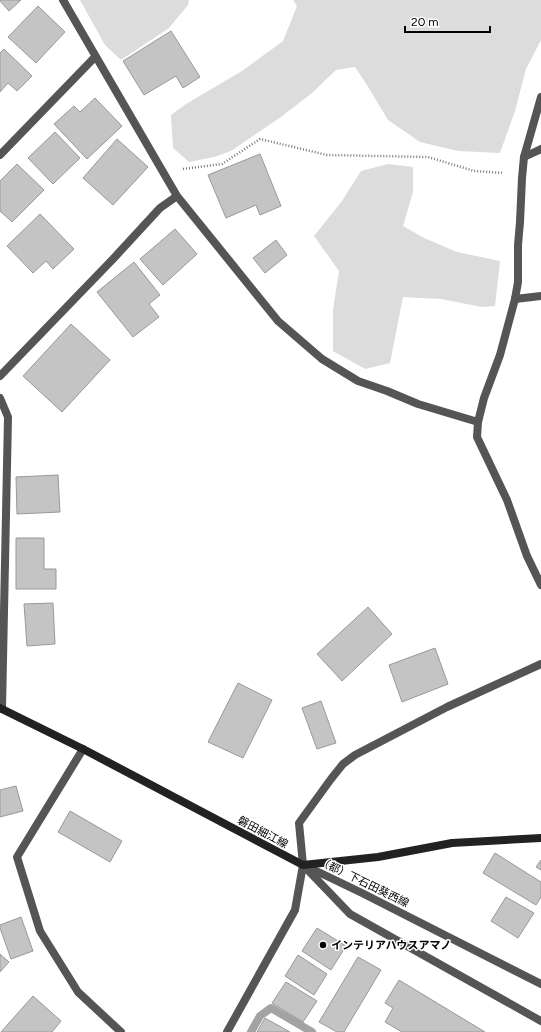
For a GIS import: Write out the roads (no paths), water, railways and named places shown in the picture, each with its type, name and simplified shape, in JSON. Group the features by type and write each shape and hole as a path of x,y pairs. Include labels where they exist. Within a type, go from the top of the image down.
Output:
{"main road":[{"name":"磐田細江線","path":"1,709 83,749 303,865"},
{"path":"303,865 378,857 452,843 541,838"}],"street":[{"path":"62,0 177,196 278,321 322,359 358,381 418,404 478,422"},
{"path":"0,155 95,57"},
{"path":"541,97 524,157 518,245 518,282 515,299 500,355 484,398 478,422 477,437 507,500 527,556 541,585"},
{"path":"524,157 541,149"},
{"path":"0,376 160,208 177,196"},
{"path":"515,299 541,296"},
{"path":"0,398 8,417 1,709"},
{"path":"227,1032 295,910 303,865 299,823 331,778 343,764 355,755 447,707 541,664"},
{"path":"83,749 18,857 40,931 78,992 121,1032"},
{"name":"（都）下石田葵西線","path":"303,865 362,893 541,984"},
{"name":"（都）下石田葵西線","path":"303,865 350,914 541,1021"}],"waterway":[{"path":"251,1032 260,1016 271,1008 312,1032"}],"place":[{"name":"インテリアハウスアマノ","path":"323,945"}]}
